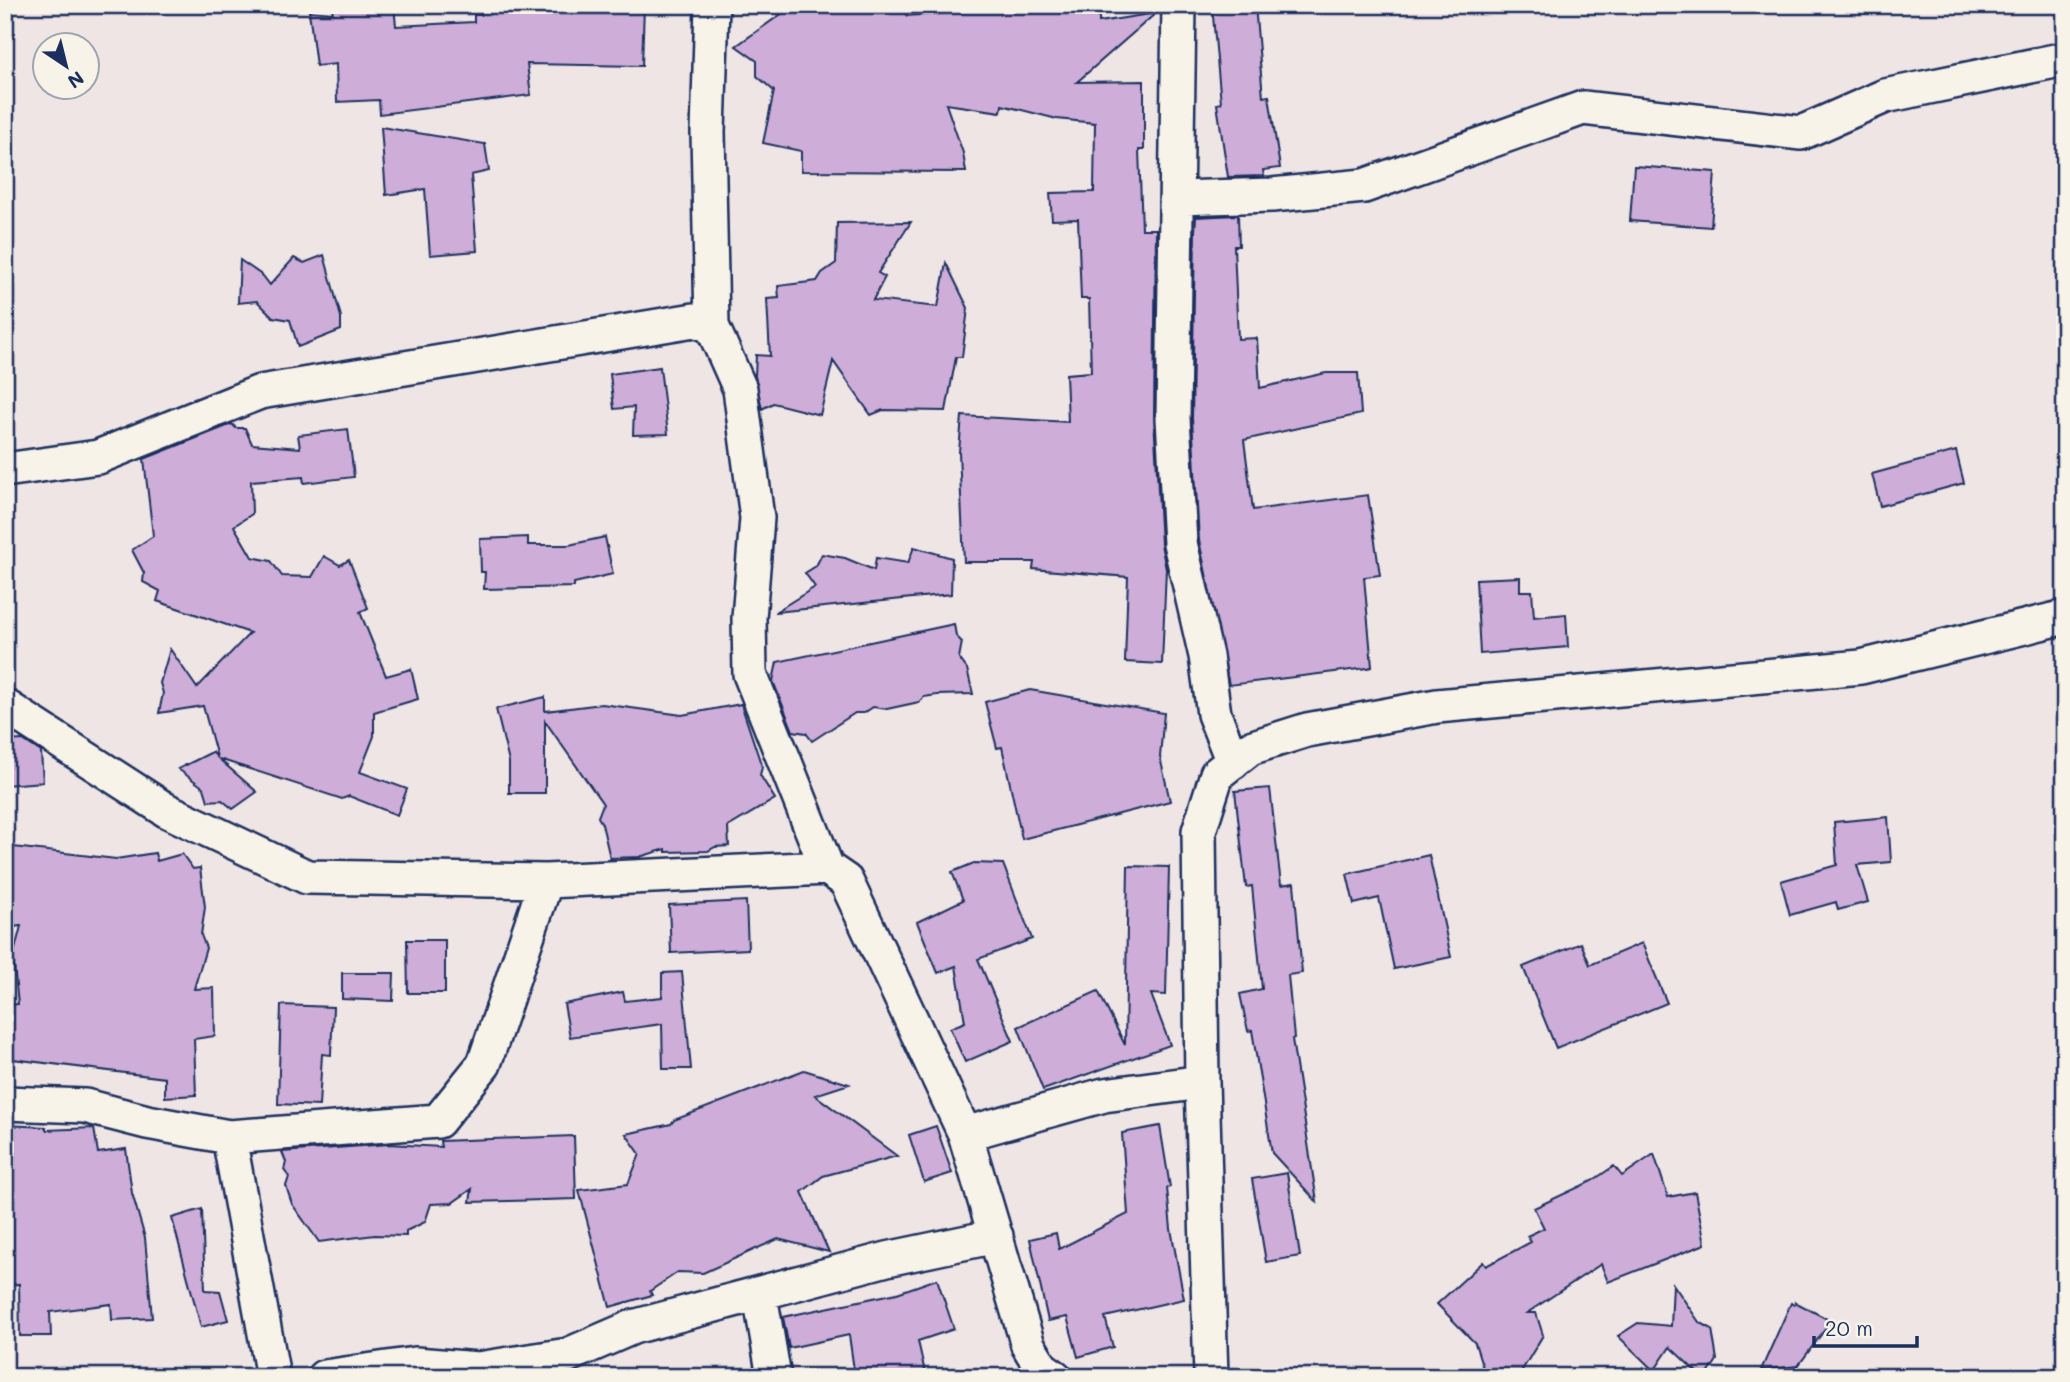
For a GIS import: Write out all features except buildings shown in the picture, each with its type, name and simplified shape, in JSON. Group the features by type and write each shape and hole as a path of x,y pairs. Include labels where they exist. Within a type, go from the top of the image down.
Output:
{"street":[{"path":"712,5 708,132 712,326 740,389 757,518 749,618 750,674 827,868 846,881 965,1133 1028,1345 1042,1368 1055,1377"},
{"path":"1179,5 1178,198 1172,418 1180,543 1206,656 1214,714 1233,762"},
{"path":"1178,198 1272,195 1364,186 1583,108 1801,133 1885,96 2065,59"},
{"path":"5,470 98,457 260,392 694,320 712,326"},
{"path":"1211,1377 1202,1082 1199,831 1217,774 1250,748 1307,730 1437,706 1861,667 2065,617"},
{"path":"5,706 166,810 307,877 546,881 827,868"},
{"path":"5,1103 85,1106 147,1122 229,1137 438,1121 484,1064 546,881"},
{"path":"965,1133 1104,1095 1202,1082"},
{"path":"229,1137 273,1377"},
{"path":"324,1377 415,1364 478,1369 568,1355 634,1327 887,1259 996,1236"},
{"path":"760,1295 775,1377"}]}
